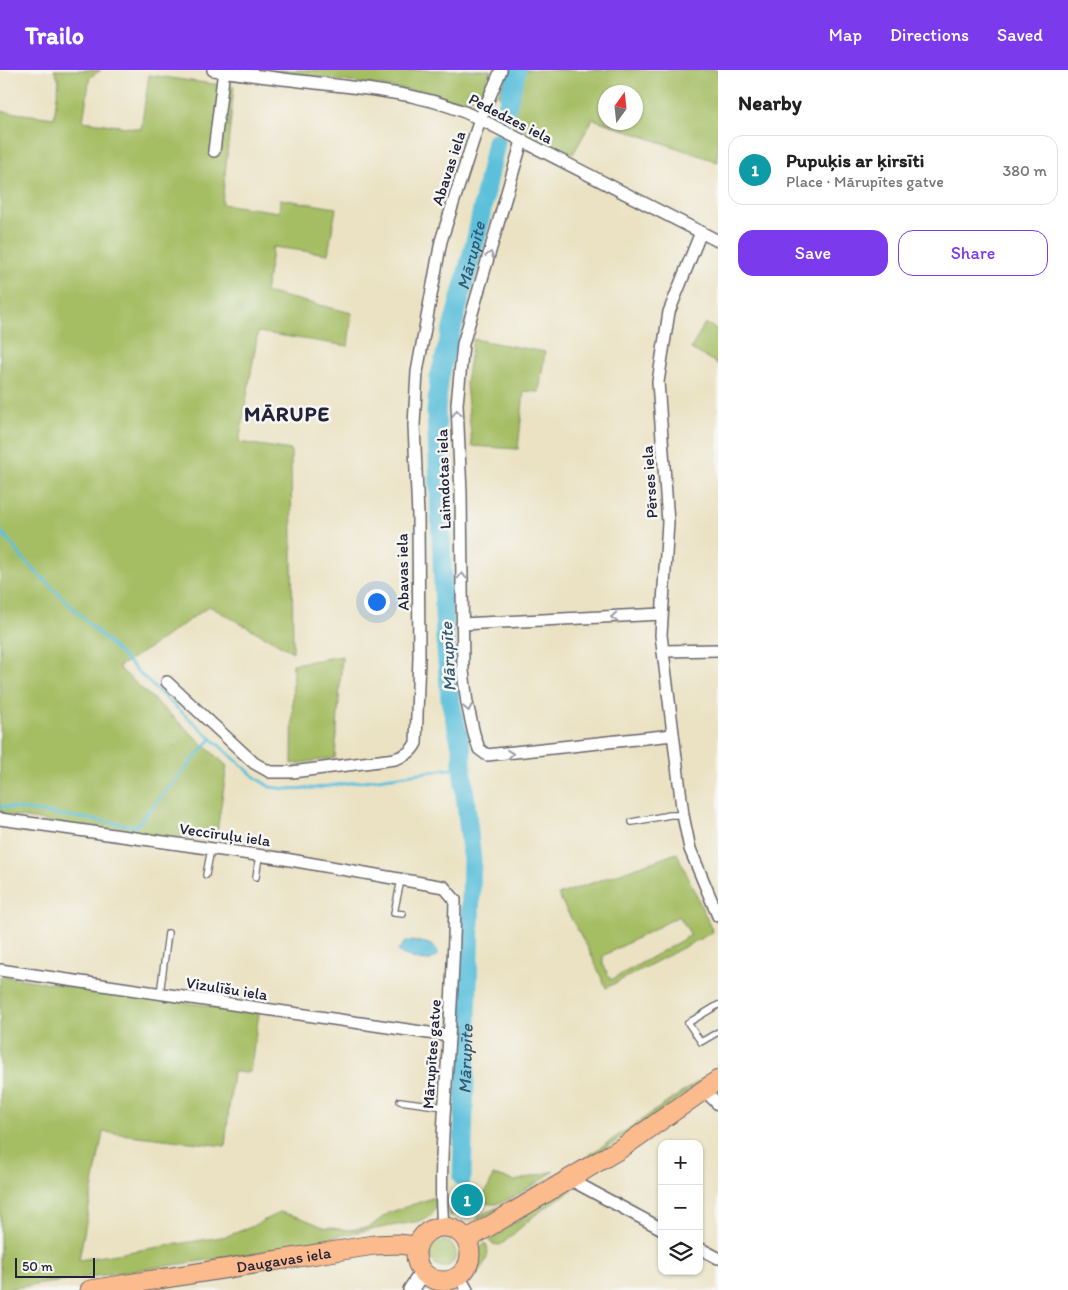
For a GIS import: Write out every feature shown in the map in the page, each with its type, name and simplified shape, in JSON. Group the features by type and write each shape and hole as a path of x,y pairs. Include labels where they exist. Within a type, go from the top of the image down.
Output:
{"main road":[{"path":"466,1240 623,1147 711,1085"},
{"path":"435,1229 452,1229 466,1240 470,1255 463,1283 451,1280 435,1280 423,1272 416,1255 417,1246 427,1233 435,1229"},
{"name":"Daugavas iela","path":"90,1290 374,1245 398,1244 417,1246"}],"street":[{"path":"480,119 501,70"},
{"path":"214,151 220,71"},
{"name":"Pededzes iela","path":"220,71 414,96 449,105 718,241"},
{"name":"Abavas iela","path":"167,682 254,763 270,772 292,772 396,759 408,754 413,749 416,743 419,657 418,516 414,425 417,372 441,241 480,119"},
{"name":"Laimdotas iela","path":"462,624 461,494 457,404 463,344 522,141"},
{"name":"Pērses iela","path":"701,232 670,312 658,382 668,522 661,635 683,815 690,849 718,916"},
{"path":"662,614 462,624 463,671 467,703 474,734 479,749 487,755 673,735"},
{"path":"663,651 718,650"},
{"name":"Veccīruļu iela","path":"0,819 259,856 444,887"},
{"name":"Mārupītes gatve","path":"443,1228 441,1204 456,900 444,887"},
{"name":"Vizulīšu iela","path":"0,970 450,1036"},
{"path":"711,1085 718,1104"},
{"path":"569,1179 658,1227"},
{"path":"703,1250 718,1258"},
{"path":"411,1290 423,1272"}],"lane":[{"path":"632,822 670,815 683,815"},
{"path":"206,875 210,849"},
{"path":"256,877 259,856"},
{"path":"401,880 394,913 402,914"},
{"path":"160,994 168,933"},
{"path":"718,1005 688,1023 701,1042 718,1032"},
{"path":"400,1101 445,1107"}],"green space":[{"path":"54,70 101,70 90,77 83,121 141,129 149,75 234,87 222,204 279,212 280,199 336,208 328,254 273,247 265,292 352,313 348,346 258,332 239,442 291,450 293,652 209,606 148,649 118,667 227,766 216,838 141,836 0,814 0,111 54,118 59,81"},
{"path":"264,70 491,70 481,94 475,99 466,97 463,106 440,97 416,91"},
{"path":"508,70 718,70 718,162 625,130 643,130 643,85 598,85 598,121 593,119 573,154 519,128 500,114 504,100 498,95"},
{"path":"705,323 718,330 718,364 691,349"},
{"path":"473,339 545,352 539,392 524,391 518,449 472,446 466,383"},
{"path":"342,656 335,758 292,764 293,664"},
{"path":"677,853 713,932 606,988 589,950 558,895","holes":["679,916 691,935 611,980 603,965 603,956"]},
{"path":"0,976 259,1013 250,1072 233,1072 225,1146 103,1132 79,1260 227,1236 251,1227 280,1212 302,1218 323,1227 349,1230 370,1227 388,1213 435,1197 436,1208 430,1216 420,1221 257,1253 0,1290"},
{"path":"718,1068 718,1071 616,1142 478,1221 480,1215 508,1203 588,1156"},
{"path":"554,1171 526,1190 496,1204 482,1201 475,1195 485,1192 493,1175 515,1181"},
{"path":"566,1189 573,1189 535,1215 502,1244 492,1244 489,1240 505,1230"},
{"path":"471,1196 469,1210 465,1214 449,1216 449,1204 452,1198"},
{"path":"443,1241 452,1245 456,1254 452,1263 443,1267 434,1263 430,1254 434,1245"},
{"path":"485,1243 488,1253 487,1258 471,1280 470,1276 480,1249"}],"water":[{"path":"407,941 430,945 434,947 437,955 433,959 425,961 401,954 398,951"}],"waterway":[{"name":"Mārupīte","path":"505,114 517,70"},
{"name":"Mārupīte","path":"462,1177 472,860 462,751 450,699 445,638 436,411 439,378 477,234 496,142"},
{"path":"0,530 24,560 159,692 256,778 270,787 286,789 315,788 462,767"},
{"path":"0,806 136,826 211,739"}],"place":[{"name":"Pupuķis ar ķirsīti","path":"467,1200"}],"district":[{"name":"MĀRUPE","path":"287,414"}]}
